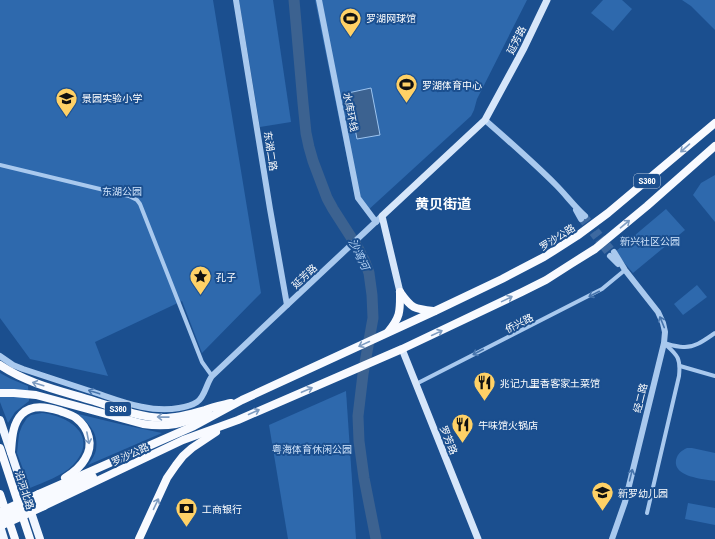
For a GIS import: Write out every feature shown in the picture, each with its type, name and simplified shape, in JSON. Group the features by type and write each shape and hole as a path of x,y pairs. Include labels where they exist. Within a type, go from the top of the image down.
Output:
{"highway":[{"name":"罗沙公路","path":"0,526 41,500 53,487 194,426 242,400 435,311 544,257 577,236 608,213 715,123"},
{"name":"S360","path":"398,351 546,280 595,249 653,201 715,146"},
{"path":"400,292 409,305 414,308 435,311"},
{"path":"387,333 399,316 400,292"},
{"name":"罗沙公路","path":"0,512 41,500 183,440 238,420 398,351"},
{"name":"S360","path":"0,365 14,374 31,381 146,416 161,418 188,415 242,400"},
{"path":"0,394 14,393 36,395 143,424 158,426 169,426 189,421 242,400"},
{"path":"11,452 13,432 19,418 23,413 29,410 49,407 76,418 86,428 89,435 89,452 77,470 53,487"},
{"path":"139,539 167,478 180,460 203,440 238,420"},
{"name":"沿河北路","path":"0,448 30,539"},
{"path":"0,494 15,539"},
{"path":"0,519 41,500"}],"main road":[{"name":"延芳路","path":"379,219 485,120 524,48 547,0"},
{"path":"379,219 400,292"},
{"name":"罗芳路","path":"398,351 416,384 478,539"},
{"path":"0,420 40,539"},
{"name":"S360","path":"0,526 4,539"}],"street":[{"name":"东湖二路","path":"236,0 287,305"},
{"name":"水库环线","path":"319,0 358,198 379,219"},
{"path":"485,120 551,180 575,206 583,218"},
{"path":"0,166 129,196 137,200 140,204 202,362 212,376"},
{"name":"延芳路","path":"0,356 23,369 133,405 156,409 174,409 188,406 196,403 201,398 208,381 212,376 379,219"},
{"name":"经二路","path":"612,254 658,312 665,332 664,343 624,502 612,539"},
{"name":"侨兴路","path":"416,384 602,289 625,270"},
{"path":"664,343 684,347 691,346 715,333"},
{"path":"647,513 679,376 680,366 679,359 676,354 664,343"},
{"path":"680,366 715,376"}],"green space":[{"name":"东湖公园","path":"0,0 213,0 261,293 202,353 182,301 95,342 108,376 30,359 0,318"},
{"path":"239,0 273,0 291,122 260,127"},
{"name":"罗湖体育中心","path":"315,0 527,0 477,99 471,116 366,212 355,198"},
{"path":"603,0 622,0 632,9 613,31 591,13"},
{"path":"682,0 715,0 715,30 691,6"},
{"path":"715,175 715,222 693,195 701,183"},
{"name":"新兴社区公园","path":"666,209 685,230 633,273 615,252"},
{"path":"697,285 707,297 683,315 674,304"},
{"path":"0,373 28,386 29,401 15,412 8,423 0,402"},
{"name":"粤海体育休闲公园","path":"346,391 356,539 288,539 269,425"},
{"path":"42,413 62,418 71,423 82,437 83,445 81,455 69,469 30,488 17,453 19,434 27,418 31,415"},
{"path":"78,414 162,433 88,465 93,458 97,444 95,434 92,429"},
{"path":"687,448 715,453 715,481 690,476 679,470 676,466 676,460 680,452"},
{"path":"688,503 715,508 715,525 685,519"}],"shaded area":[{"path":"371,88 380,135 357,139 348,93"}],"waterway":[{"name":"沙湾河","path":"294,0 306,133 309,147 327,198 358,248 369,273 373,318 363,374 358,416 359,441 364,478 376,539"}],"tunnel":[{"path":"585,216 614,252"},
{"path":"581,219 610,256"}],"place":[{"name":"罗湖网球馆","path":"351,38"},
{"name":"罗湖体育中心","path":"406,104"},
{"name":"景园实验小学","path":"66,118"},
{"name":"孔子","path":"201,296"},
{"name":"兆记九里香客家土菜馆","path":"484,402"},
{"name":"牛味馆火锅店","path":"463,444"},
{"name":"新罗幼儿园","path":"602,512"},
{"name":"工商银行","path":"187,528"}],"district":[{"name":"黄贝街道","path":"443,204"}]}
